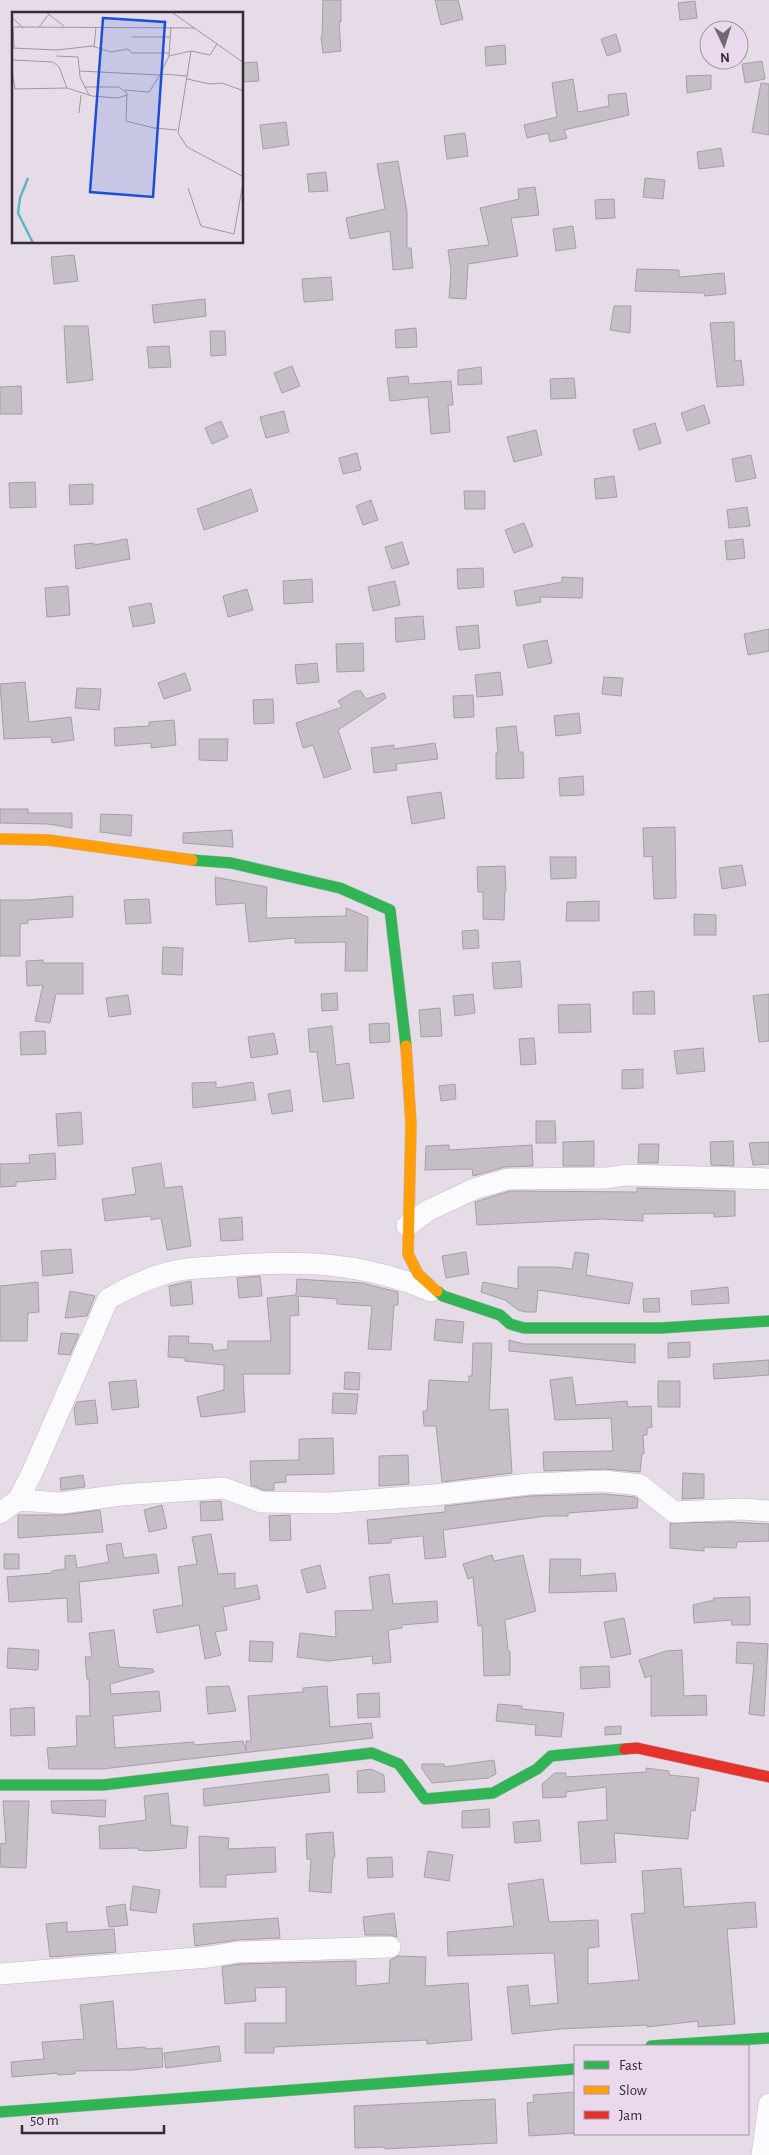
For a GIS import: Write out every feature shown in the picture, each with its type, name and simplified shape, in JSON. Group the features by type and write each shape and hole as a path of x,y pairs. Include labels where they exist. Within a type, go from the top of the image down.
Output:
{"street":[{"path":"0,839 48,840 184,860 231,863 340,888 390,910 404,1015 411,1125 407,1226 408,1254 418,1274 443,1296"},
{"path":"407,1226 427,1211 474,1189 508,1179 607,1178 626,1175 769,1179"},
{"path":"0,1513 18,1500 32,1474 108,1299 135,1284 168,1272 258,1263 312,1263 356,1267 398,1277 443,1296 500,1315 510,1324 524,1328 661,1328 769,1321"},
{"path":"18,1500 62,1503 121,1495 224,1488 262,1502 330,1502 434,1495 529,1484 604,1481 640,1485 674,1512 742,1509 769,1511"},
{"path":"0,1785 103,1785 372,1753 399,1764 425,1799 493,1793 537,1769 552,1756 637,1748 769,1777"},
{"path":"0,1974 209,1957 238,1952 390,1947"},
{"path":"680,2045 769,2038"},
{"path":"0,2112 59,2103 574,2066"},
{"path":"762,2155 769,2104"}],"building":[{"path":"323,0 341,0 341,22 339,22 341,51 323,53 321,37"},
{"path":"435,0 458,0 463,19 441,25"},
{"path":"695,1 697,18 680,20 678,3"},
{"path":"616,34 621,51 607,56 601,39"},
{"path":"505,45 506,64 486,66 485,47"},
{"path":"762,61 765,79 745,83 743,70 749,70 749,63"},
{"path":"257,62 259,81 244,82 244,63"},
{"path":"711,75 711,89 687,93 686,76"},
{"path":"573,79 578,112 609,106 608,95 626,93 629,115 564,130 567,138 550,142 548,133 527,138 524,125 557,117 552,83"},
{"path":"761,83 769,84 769,135 752,132"},
{"path":"286,122 289,145 263,149 260,125"},
{"path":"465,133 468,156 447,159 444,136"},
{"path":"721,148 724,166 699,169 697,152"},
{"path":"398,161 407,212 407,248 411,248 413,268 393,270 390,231 350,239 346,218 385,209 377,164"},
{"path":"326,172 328,191 309,192 307,174"},
{"path":"645,178 665,180 663,199 643,197"},
{"path":"535,187 539,215 511,218 518,256 468,264 466,299 449,298 451,271 448,250 489,245 480,208 519,199 518,189"},
{"path":"614,199 615,218 596,219 595,200"},
{"path":"573,226 576,248 556,251 553,229"},
{"path":"74,255 78,281 54,284 51,257"},
{"path":"637,269 679,270 679,277 724,273 726,294 705,296 704,293 635,291"},
{"path":"331,277 333,300 304,302 302,279"},
{"path":"205,299 206,316 154,323 152,305"},
{"path":"614,306 631,306 630,333 610,330"},
{"path":"734,322 735,361 741,360 744,385 717,387 710,323"},
{"path":"64,326 88,326 93,380 67,383"},
{"path":"416,328 417,347 396,348 395,330"},
{"path":"210,331 225,331 226,355 211,356"},
{"path":"169,346 171,367 149,368 147,347"},
{"path":"292,366 300,386 282,393 274,373"},
{"path":"481,367 482,384 458,385 458,370"},
{"path":"408,376 409,384 451,381 453,405 448,405 450,432 431,434 428,397 390,401 387,378"},
{"path":"574,378 576,398 551,399 550,379"},
{"path":"21,386 22,414 0,414 0,387"},
{"path":"704,405 710,423 687,431 681,413"},
{"path":"284,411 289,432 266,438 260,417"},
{"path":"221,421 228,437 212,444 205,428"},
{"path":"655,423 661,443 639,450 633,430"},
{"path":"536,430 542,455 514,462 507,437"},
{"path":"357,453 361,470 343,474 339,458"},
{"path":"751,455 756,478 736,482 732,459"},
{"path":"614,476 617,497 596,499 594,479"},
{"path":"35,482 36,507 10,508 9,483"},
{"path":"93,484 93,504 70,505 69,485"},
{"path":"251,489 258,511 204,530 197,509"},
{"path":"464,491 485,491 485,509 465,509"},
{"path":"371,500 378,520 363,525 356,506"},
{"path":"747,507 750,526 729,528 727,510"},
{"path":"524,523 533,546 514,553 505,530"},
{"path":"127,539 130,559 76,569 74,545 94,543 94,545"},
{"path":"743,539 745,558 727,560 725,541"},
{"path":"402,542 409,564 392,569 385,547"},
{"path":"483,568 484,587 458,589 457,569"},
{"path":"562,577 583,578 582,598 540,597 541,602 517,606 514,591 562,582"},
{"path":"312,579 313,602 284,604 283,581"},
{"path":"395,581 400,605 373,611 368,587"},
{"path":"68,586 70,615 47,617 45,588"},
{"path":"247,589 253,610 228,617 223,596"},
{"path":"151,603 155,623 133,627 129,607"},
{"path":"423,616 425,639 396,642 395,618"},
{"path":"478,625 480,648 459,650 456,627"},
{"path":"769,629 769,651 748,655 744,634"},
{"path":"547,640 552,663 528,668 523,645"},
{"path":"363,643 364,671 337,672 336,644"},
{"path":"317,663 319,682 297,684 295,665"},
{"path":"500,672 503,695 477,697 475,675"},
{"path":"185,673 191,690 164,699 158,683"},
{"path":"604,677 623,678 621,696 602,694"},
{"path":"25,682 29,722 71,717 74,740 52,743 51,737 4,739 0,684"},
{"path":"77,688 101,689 99,710 75,708"},
{"path":"355,691 361,691 366,699 384,693 386,698 338,730 351,769 324,778 313,745 303,748 296,723 342,707 338,701"},
{"path":"473,695 474,717 454,718 453,696"},
{"path":"273,699 274,723 254,724 253,700"},
{"path":"579,713 581,733 556,736 554,716"},
{"path":"174,720 176,745 151,748 151,743 115,746 114,728 149,726 149,722"},
{"path":"516,726 519,752 523,752 524,778 496,779 496,753 498,753 496,728"},
{"path":"199,739 228,739 227,761 199,760"},
{"path":"435,743 438,759 396,764 397,770 374,773 371,748 394,745 394,749"},
{"path":"583,776 584,795 560,796 559,778"},
{"path":"441,792 445,818 412,824 407,797"},
{"path":"0,809 28,809 28,813 72,813 72,828 48,824 0,823"},
{"path":"101,814 132,815 131,836 100,832"},
{"path":"675,827 676,898 654,899 652,856 644,857 643,828"},
{"path":"232,830 233,847 183,843 183,833"},
{"path":"550,857 576,857 576,878 551,879"},
{"path":"742,865 746,885 722,889 719,868"},
{"path":"505,866 504,920 483,919 483,892 478,892 477,867"},
{"path":"215,877 267,887 266,918 346,916 346,908 368,917 367,971 345,971 346,942 295,943 295,938 249,942 245,903 216,905"},
{"path":"73,896 73,917 28,920 28,923 20,924 20,956 0,956 0,900"},
{"path":"149,899 151,923 126,924 124,900"},
{"path":"599,901 599,921 566,921 567,902"},
{"path":"694,914 716,915 716,935 694,935"},
{"path":"478,930 479,948 463,949 462,931"},
{"path":"163,947 183,948 182,975 162,974"},
{"path":"43,960 43,963 83,963 83,994 56,994 50,1023 35,1021 43,985 27,986 26,961"},
{"path":"520,961 522,987 494,989 492,963"},
{"path":"654,991 655,1014 633,1014 633,992"},
{"path":"337,993 338,1010 322,1011 321,994"},
{"path":"473,994 475,1013 455,1016 453,996"},
{"path":"769,994 769,1041 759,1042 753,996"},
{"path":"128,995 131,1014 109,1017 106,998"},
{"path":"590,1004 591,1032 559,1033 558,1005"},
{"path":"440,1008 442,1036 421,1037 419,1010"},
{"path":"389,1023 390,1042 370,1043 369,1024"},
{"path":"332,1026 336,1065 349,1063 354,1098 323,1102 317,1052 310,1052 308,1029"},
{"path":"45,1031 46,1054 21,1055 20,1032"},
{"path":"274,1033 278,1054 251,1058 248,1037"},
{"path":"534,1038 536,1064 521,1065 519,1039"},
{"path":"703,1048 705,1071 677,1074 674,1051"},
{"path":"643,1069 643,1088 622,1089 622,1070"},
{"path":"216,1082 216,1088 253,1082 256,1100 193,1108 192,1083"},
{"path":"455,1084 456,1099 441,1101 439,1086"},
{"path":"290,1090 293,1111 272,1114 268,1094"},
{"path":"81,1112 83,1144 58,1146 56,1114"},
{"path":"536,1121 555,1121 556,1143 536,1143"},
{"path":"594,1141 594,1166 563,1166 563,1142"},
{"path":"733,1141 734,1166 711,1165 710,1142"},
{"path":"769,1142 769,1164 753,1165 749,1143"},
{"path":"639,1144 659,1144 658,1163 638,1163"},
{"path":"449,1145 449,1150 532,1145 533,1166 505,1167 473,1176 472,1169 425,1170 426,1146"},
{"path":"55,1153 56,1179 16,1182 16,1186 0,1187 0,1164 30,1163 29,1155"},
{"path":"161,1163 165,1188 182,1186 191,1246 167,1250 161,1218 151,1220 151,1216 105,1221 102,1199 136,1194 132,1168"},
{"path":"637,1188 735,1191 735,1216 714,1217 714,1213 643,1214 643,1221 602,1219 477,1225 475,1202 510,1191 637,1192"},
{"path":"242,1217 243,1240 221,1241 219,1219"},
{"path":"71,1249 73,1273 43,1276 41,1251"},
{"path":"466,1252 469,1274 446,1278 442,1256"},
{"path":"575,1252 589,1254 586,1275 633,1283 629,1304 538,1290 536,1312 526,1312 518,1310 505,1300 481,1292 483,1282 518,1289 518,1267 572,1269"},
{"path":"260,1276 262,1296 239,1298 237,1278"},
{"path":"297,1279 362,1283 398,1292 398,1305 394,1305 391,1350 368,1349 372,1306 337,1304 337,1299 298,1296 299,1315 290,1316 290,1374 243,1374 245,1412 201,1417 197,1397 224,1390 224,1365 185,1361 185,1358 168,1357 169,1336 189,1336 188,1343 212,1344 214,1351 228,1349 228,1341 271,1341 267,1298 296,1295"},
{"path":"191,1281 193,1304 171,1306 169,1286"},
{"path":"38,1282 39,1312 28,1313 27,1341 0,1341 0,1286"},
{"path":"728,1287 729,1303 692,1305 691,1291"},
{"path":"70,1291 95,1296 87,1316 65,1318"},
{"path":"659,1298 660,1312 644,1312 643,1299"},
{"path":"436,1319 464,1322 462,1343 434,1340"},
{"path":"61,1333 79,1334 70,1355 58,1354"},
{"path":"509,1340 524,1344 635,1344 635,1363 509,1351"},
{"path":"690,1342 690,1357 668,1358 668,1343"},
{"path":"473,1343 492,1343 489,1410 508,1409 512,1473 442,1482 436,1426 424,1426 423,1411 427,1411 429,1380 469,1382 469,1376 472,1376"},
{"path":"769,1360 769,1375 714,1379 713,1364"},
{"path":"345,1372 360,1373 359,1390 344,1389"},
{"path":"572,1377 576,1405 627,1401 628,1407 651,1406 652,1427 647,1428 647,1435 643,1435 644,1454 642,1454 640,1472 604,1469 544,1471 543,1452 613,1451 611,1418 555,1420 550,1380"},
{"path":"136,1380 139,1407 112,1410 109,1382"},
{"path":"658,1381 680,1381 680,1407 658,1407"},
{"path":"333,1393 358,1394 356,1414 332,1413"},
{"path":"95,1400 98,1423 76,1425 74,1409 77,1402"},
{"path":"333,1438 334,1474 286,1475 286,1482 274,1483 274,1490 263,1490 251,1485 250,1461 299,1460 299,1439"},
{"path":"408,1455 409,1484 379,1486 379,1456"},
{"path":"683,1473 704,1474 704,1498 682,1499"},
{"path":"83,1475 85,1487 61,1490 60,1478"},
{"path":"604,1494 635,1497 638,1499 637,1508 568,1513 568,1516 546,1516 443,1530 446,1557 425,1559 423,1536 391,1539 391,1543 369,1544 367,1520 445,1512 445,1506 530,1496"},
{"path":"221,1501 223,1520 201,1521 200,1502"},
{"path":"162,1505 167,1528 149,1532 144,1510"},
{"path":"100,1510 103,1532 18,1538 18,1515 63,1515"},
{"path":"290,1515 291,1540 270,1541 269,1516"},
{"path":"731,1522 769,1524 769,1541 737,1542 736,1548 704,1547 704,1551 670,1548 670,1523"},
{"path":"211,1534 218,1574 235,1573 235,1589 257,1585 260,1599 223,1607 227,1630 215,1632 221,1655 205,1659 199,1625 157,1633 153,1610 183,1605 178,1567 197,1564 192,1537"},
{"path":"121,1543 124,1558 156,1554 159,1573 79,1582 82,1622 68,1622 67,1598 9,1602 7,1577 52,1573 52,1571 65,1569 65,1556 75,1555 77,1568 109,1562 106,1545"},
{"path":"4,1554 19,1554 19,1569 4,1569"},
{"path":"492,1555 494,1561 523,1555 536,1611 505,1620 508,1651 510,1651 510,1675 484,1676 482,1625 478,1626 473,1577 468,1579 463,1564"},
{"path":"550,1559 581,1559 580,1576 615,1573 617,1591 549,1593"},
{"path":"320,1565 326,1588 307,1593 301,1570"},
{"path":"389,1574 393,1604 437,1601 438,1622 402,1625 402,1628 388,1630 391,1662 373,1664 372,1656 328,1661 297,1657 300,1633 336,1637 335,1611 373,1610 369,1577"},
{"path":"750,1597 750,1625 732,1625 731,1620 694,1623 693,1605 714,1600 713,1598"},
{"path":"624,1618 631,1654 611,1658 604,1622"},
{"path":"114,1630 119,1667 153,1669 154,1672 110,1684 111,1694 159,1691 161,1711 113,1716 115,1748 194,1742 194,1745 243,1741 246,1751 246,1741 251,1741 248,1696 303,1692 303,1688 327,1686 330,1727 371,1723 373,1738 102,1769 49,1769 47,1748 77,1746 76,1716 90,1716 89,1679 87,1679 85,1657 92,1657 89,1633"},
{"path":"250,1641 273,1642 272,1662 249,1661"},
{"path":"737,1642 768,1644 764,1716 749,1714 754,1664 736,1663"},
{"path":"8,1648 39,1650 38,1670 7,1668"},
{"path":"682,1650 684,1696 706,1695 707,1715 651,1716 651,1675 645,1678 639,1660 666,1651"},
{"path":"609,1666 610,1687 581,1689 580,1667"},
{"path":"229,1686 236,1711 208,1714 206,1687"},
{"path":"379,1693 380,1717 358,1718 357,1694"},
{"path":"498,1704 522,1706 522,1709 564,1713 561,1737 535,1735 536,1725 496,1721"},
{"path":"34,1707 35,1735 11,1736 10,1709"},
{"path":"621,1726 621,1734 605,1735 605,1727"},
{"path":"494,1760 496,1774 488,1778 432,1783 422,1769 422,1764 444,1764 444,1767"},
{"path":"646,1768 669,1771 669,1775 699,1778 695,1811 691,1810 688,1839 614,1833 616,1862 581,1864 578,1822 607,1820 606,1787 566,1792 566,1797 543,1798 542,1784 555,1773 566,1773 566,1777 646,1772"},
{"path":"371,1769 384,1775 385,1792 358,1793 357,1771"},
{"path":"328,1774 330,1792 204,1806 203,1789"},
{"path":"168,1793 171,1825 188,1827 186,1848 148,1851 138,1850 138,1848 100,1849 99,1826 146,1820 144,1796"},
{"path":"106,1800 105,1817 52,1813 51,1801"},
{"path":"3,1801 29,1801 26,1868 0,1867 1,1843 6,1844"},
{"path":"489,1809 490,1827 462,1828 462,1811"},
{"path":"539,1820 541,1841 515,1843 513,1822"},
{"path":"333,1832 335,1857 333,1858 331,1893 309,1891 311,1859 307,1859 306,1834"},
{"path":"199,1836 229,1838 228,1849 275,1847 276,1872 226,1875 226,1887 200,1887"},
{"path":"428,1851 453,1855 449,1881 424,1877"},
{"path":"392,1857 393,1877 368,1878 367,1858"},
{"path":"681,1868 684,1907 755,1902 757,1927 727,1929 735,2024 698,2027 698,2021 647,2027 647,2025 561,2029 512,2034 507,1987 528,1985 530,2006 558,2003 554,1953 448,1956 447,1932 514,1926 508,1884 543,1879 549,1922 598,1920 599,1947 588,1948 588,1984 639,1980 631,1914 645,1913 642,1871"},
{"path":"133,1886 160,1890 156,1913 130,1910"},
{"path":"125,1904 128,1925 109,1927 106,1907"},
{"path":"394,1913 397,1937 390,1935 365,1935 363,1917"},
{"path":"278,1918 280,1938 237,1940 195,1946 193,1924"},
{"path":"67,1922 67,1932 114,1929 116,1952 50,1957 46,1924"},
{"path":"398,1956 426,1957 425,1986 468,1983 472,2040 427,2044 427,2040 274,2047 274,2053 245,2053 245,2023 286,2023 286,1987 255,1988 256,2001 225,2004 222,1967 239,1964 356,1961 356,1986 389,1983 390,1960"},
{"path":"113,2001 117,2049 162,2048 163,2067 132,2070 75,2071 75,2074 58,2075 58,2073 12,2077 11,2062 44,2059 42,2042 84,2039 80,2005"},
{"path":"219,2046 221,2061 166,2068 164,2053"},
{"path":"574,2092 574,2133 529,2136 527,2103 534,2102 533,2095"},
{"path":"495,2099 497,2143 385,2149 385,2147 355,2148 354,2106"}],"traffic: fast":[{"path":"192,860 231,863 340,888 390,910 406,1046"},
{"path":"437,1291 443,1296 500,1315 510,1324 524,1328 661,1328 769,1321"},
{"path":"0,1785 103,1785 372,1753 399,1764 425,1799 493,1793 537,1769 551,1756 625,1749"},
{"path":"666,2045 769,2038"},
{"path":"0,2112 574,2069"}],"traffic: slow":[{"path":"0,839 48,840 192,860"},
{"path":"406,1046 411,1125 408,1254 418,1274 437,1291"}],"traffic: jam":[{"path":"625,1749 637,1748 769,1777"}]}
